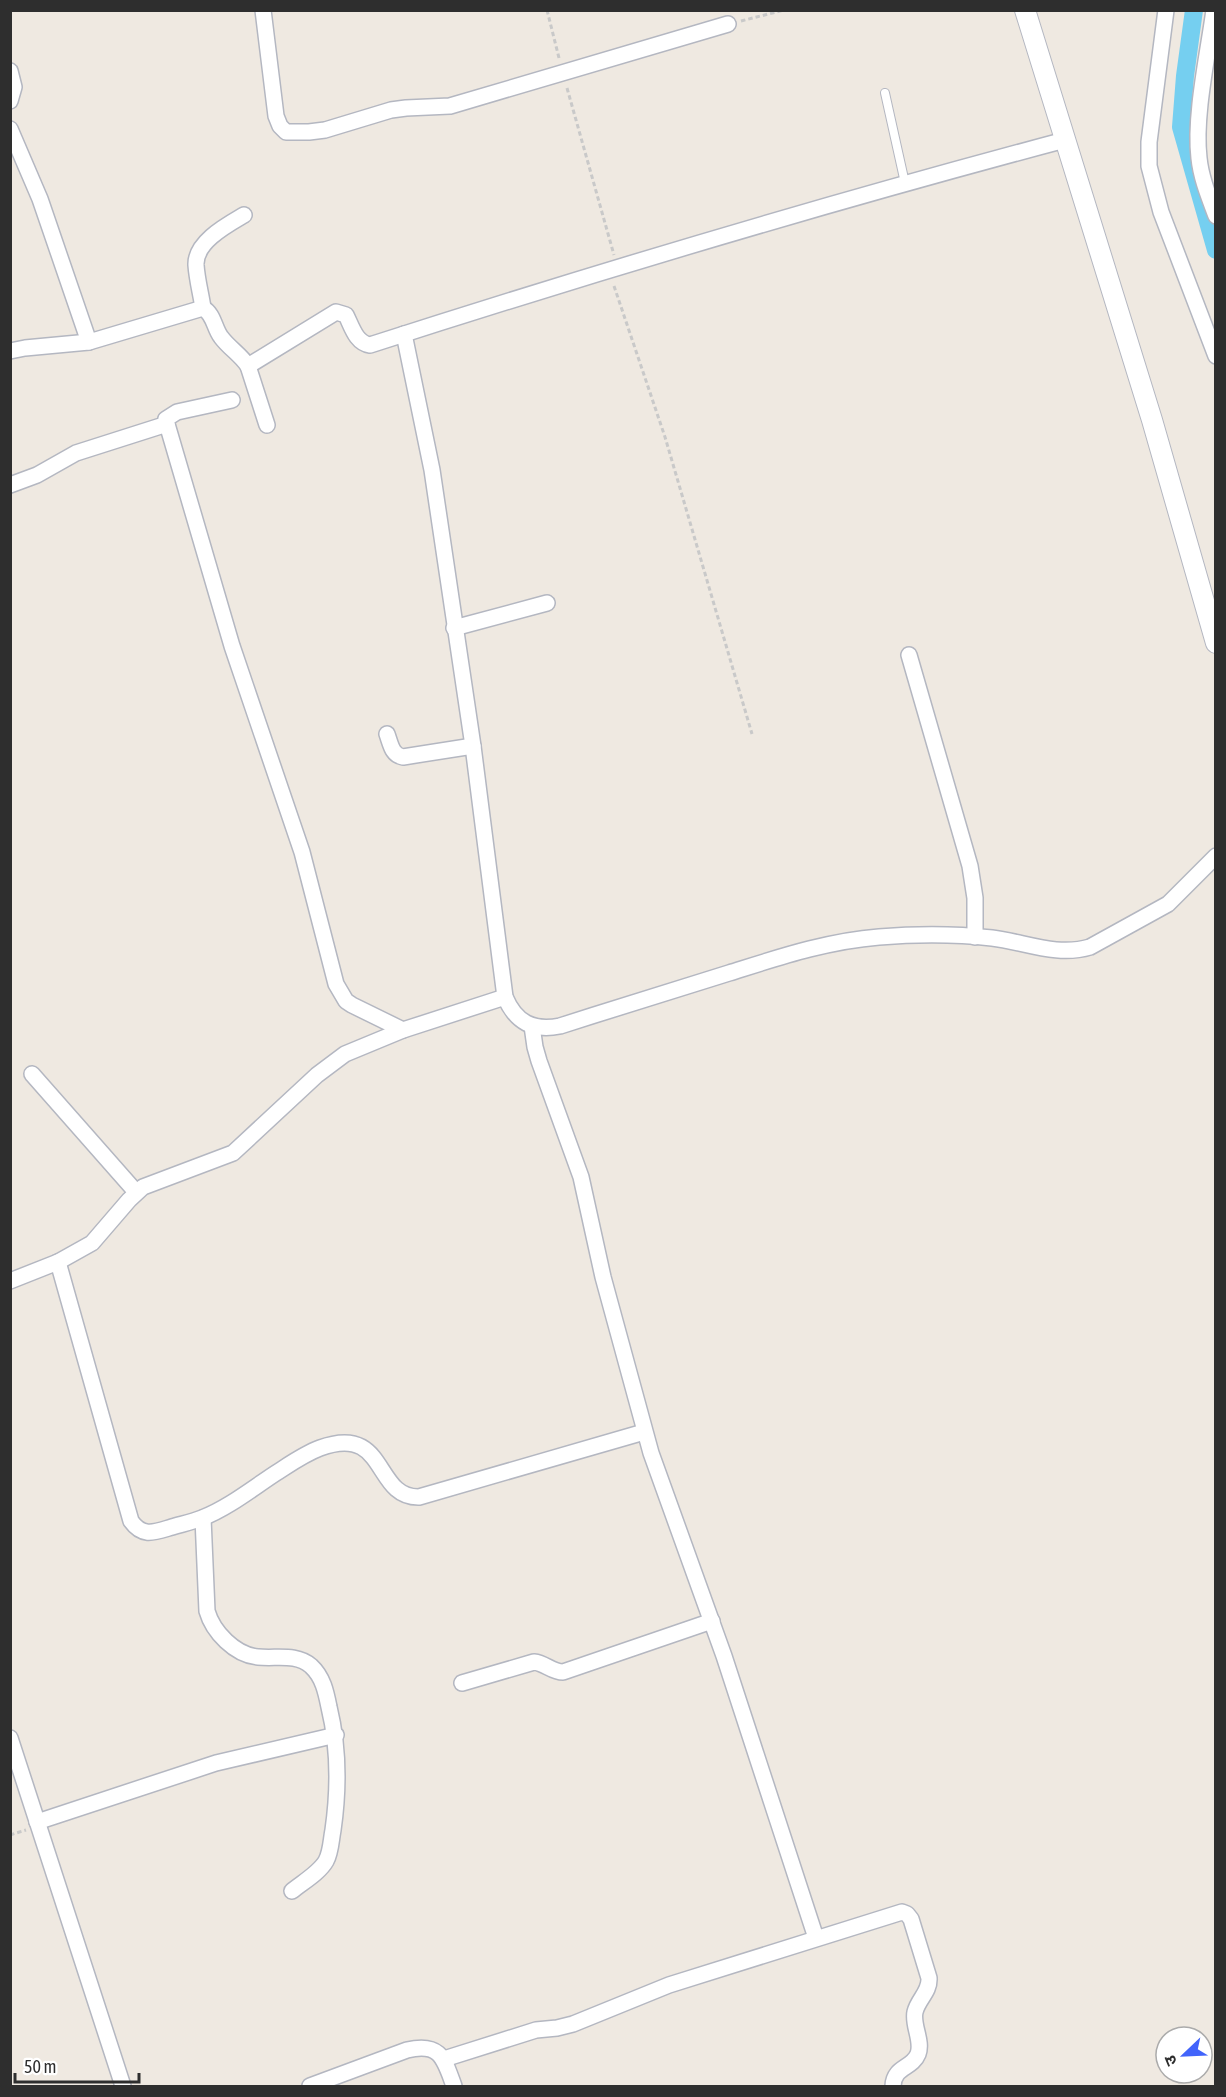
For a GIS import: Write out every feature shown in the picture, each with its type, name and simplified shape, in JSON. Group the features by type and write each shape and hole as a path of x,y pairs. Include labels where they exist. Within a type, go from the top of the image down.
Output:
{"street":[{"path":"263,10 276,116 280,126 286,132 295,133 325,130 406,108 450,106 728,24"},
{"path":"1025,10 1152,420 1215,643"},
{"path":"1166,10 1149,142 1149,166 1161,212 1215,356"},
{"path":"1214,10 1199,116 1198,154 1201,173 1215,216"},
{"path":"10,71 14,87 10,101"},
{"path":"10,129 40,199 89,342"},
{"path":"248,366 336,312 346,315 359,340 370,345 614,269 905,183 1065,140"},
{"path":"203,309 196,264 197,256 218,232 244,215"},
{"path":"10,351 89,342 203,309 210,312 220,336 243,358 248,366 267,425"},
{"path":"404,334 430,460 473,746 505,997 515,1014 532,1026 541,1028 560,1026 767,961 837,943 880,936 975,937 1005,940 1060,951 1080,950 1090,947 1168,904 1215,856"},
{"path":"232,400 177,411 166,419 167,424 232,646 302,852 336,984 346,1001 403,1030"},
{"path":"10,485 37,475 76,453 167,424"},
{"path":"454,628 547,603"},
{"path":"909,655 970,866 975,898 975,937"},
{"path":"387,734 394,753 404,757 473,746"},
{"path":"10,1281 58,1262 92,1243 136,1192 157,1181 233,1153 317,1075 357,1048 403,1030 505,997"},
{"path":"532,1026 534,1047 581,1177 603,1277 644,1432 712,1621 816,1938"},
{"path":"32,1074 136,1192"},
{"path":"58,1262 131,1521 136,1529 142,1532 153,1532 203,1518 310,1452 333,1444 357,1444 366,1449 396,1490 405,1496 419,1497 644,1432"},
{"path":"203,1518 207,1611 216,1630 223,1638 246,1654 257,1657 299,1659 314,1668 326,1690 336,1735 338,1787 330,1850 327,1860 320,1869 292,1891"},
{"path":"462,1683 534,1662 563,1672 712,1621"},
{"path":"37,1822 216,1763 336,1735"},
{"path":"10,1738 123,2086"},
{"path":"444,2059 524,2033 573,2024 669,1985 896,1913 907,1914 911,1919 929,1978 929,1985 915,2013 918,2054 914,2061 897,2073 893,2086"},
{"path":"310,2086 416,2048 431,2049 444,2059 454,2086"}],"lane":[{"path":"885,93 905,183"}],"path":[{"path":"547,10 614,269 752,734"},
{"path":"728,24 784,10"}],"waterway":[{"path":"1194,10 1181,127 1216,250"}]}
